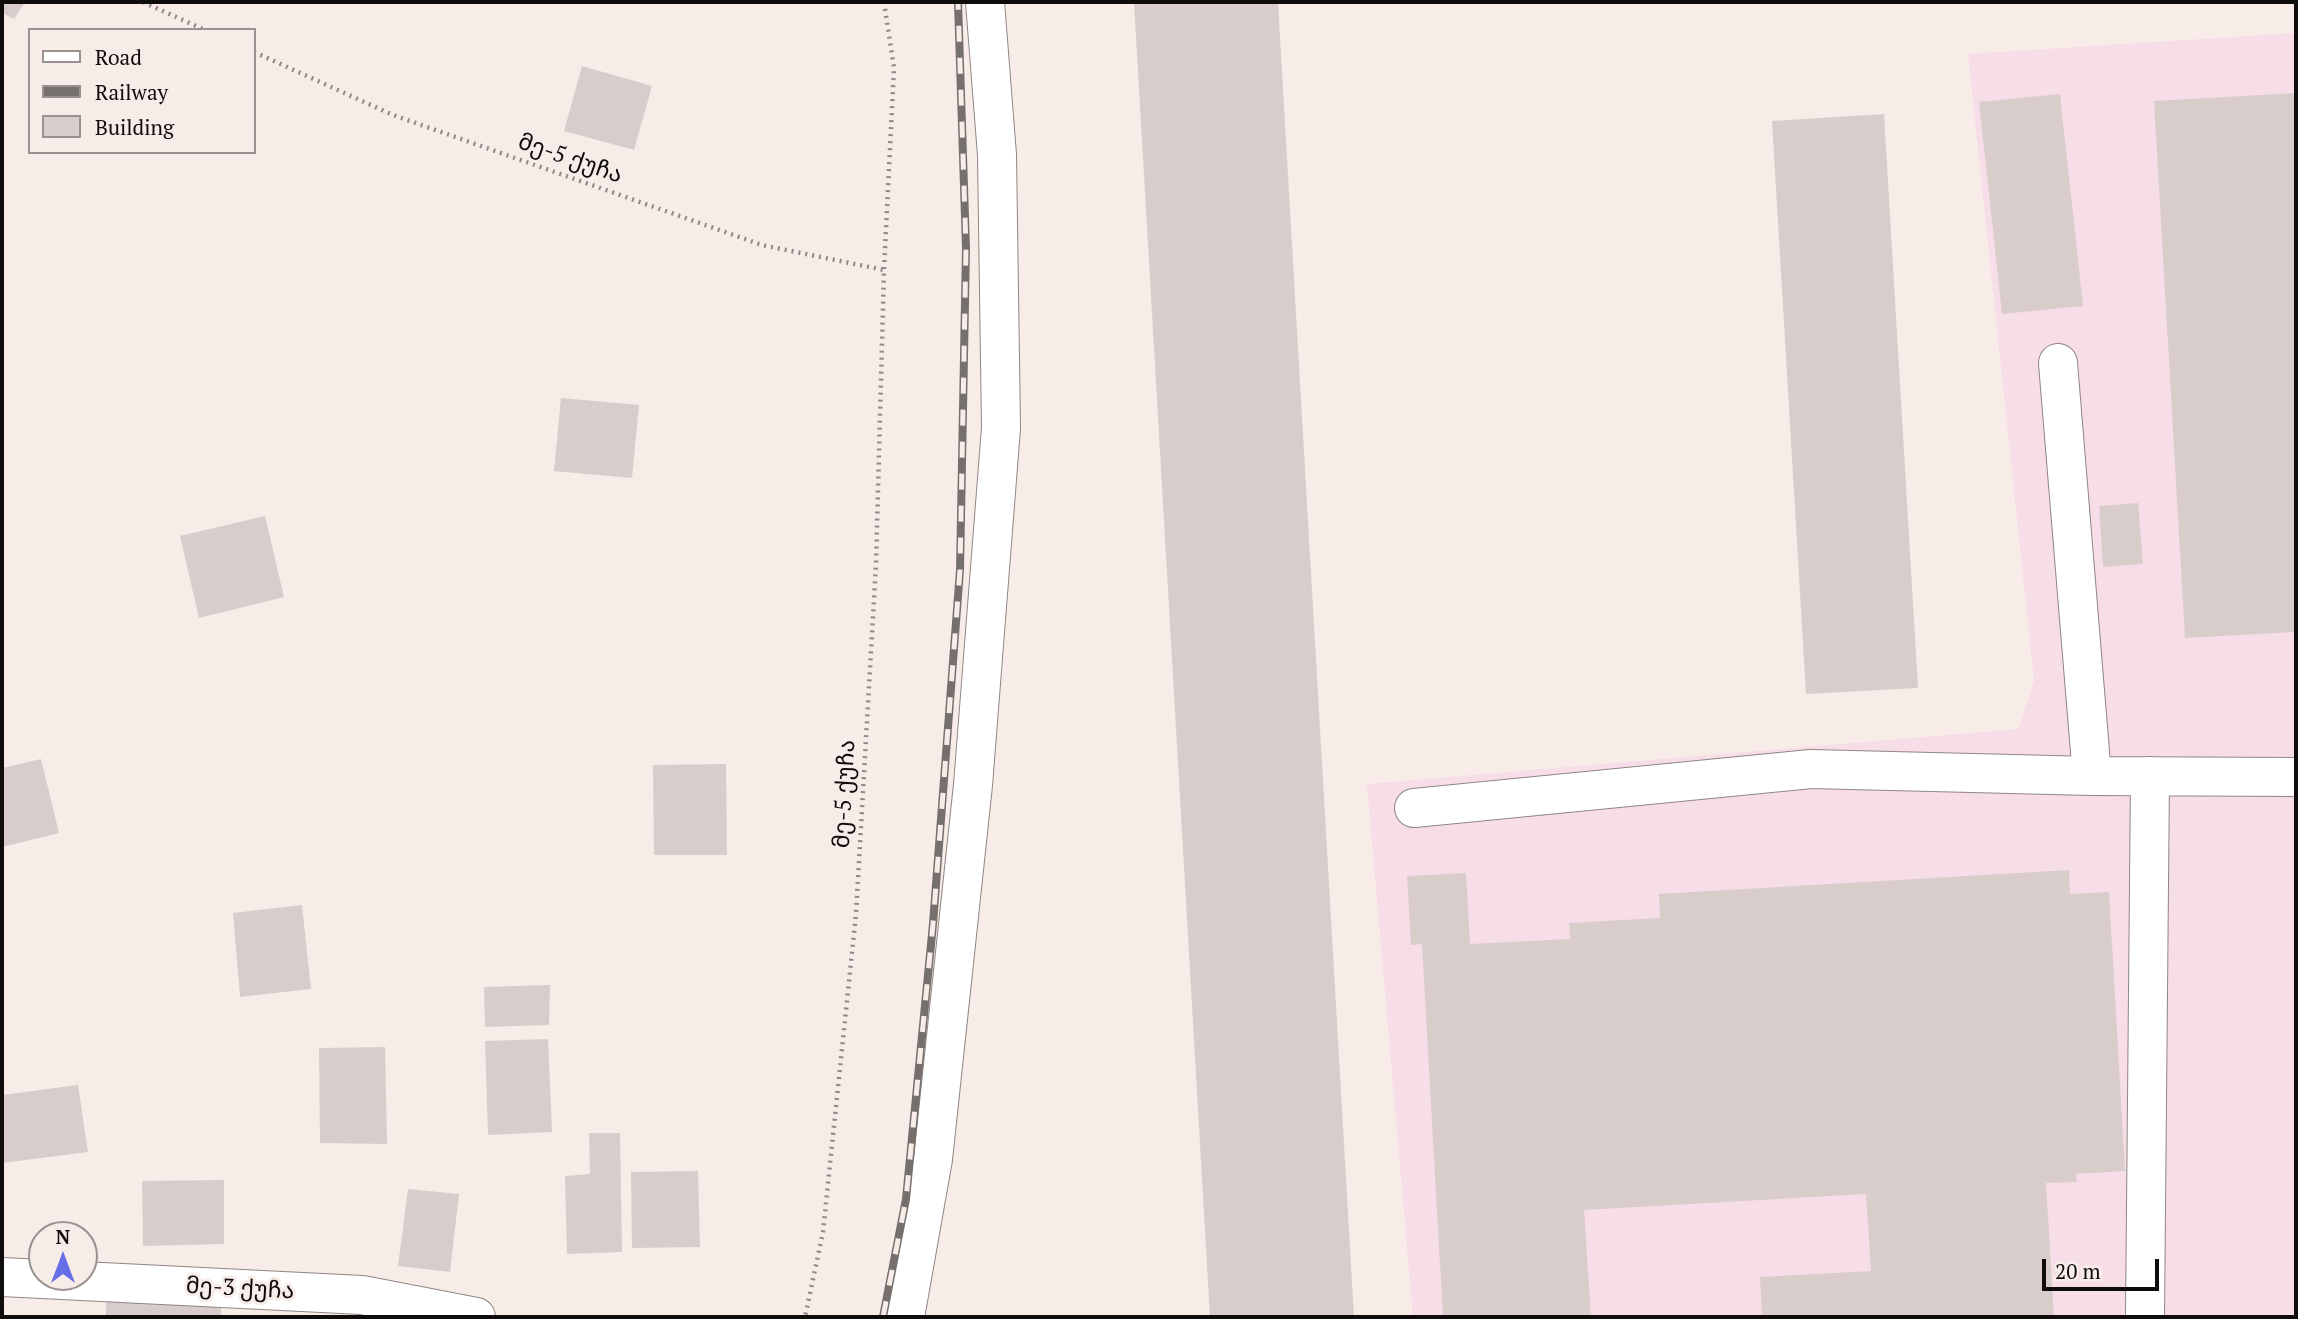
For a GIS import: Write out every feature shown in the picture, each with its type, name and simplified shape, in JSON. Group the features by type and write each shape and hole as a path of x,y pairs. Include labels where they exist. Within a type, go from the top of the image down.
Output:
{"street":[{"path":"905,1317 933,1159 954,965 973,785 1000,428 997,155 985,2"},
{"path":"2058,363 2092,776"},
{"path":"1414,808 1811,769 2092,776 2296,777"},
{"path":"2145,1317 2150,776"},
{"name":"მე-3 ქუჩა","path":"2,1278 362,1294 476,1317"}],"path":[{"path":"144,2 201,28"},
{"name":"მე-5 ქუჩა","path":"805,1317 823,1232 856,914 876,564 884,270 894,68 884,2"},
{"name":"მე-5 ქუჩა","path":"256,53 393,115 762,245 884,270"}],"shaded area":[{"path":"2296,33 2296,1317 1413,1317 1367,784 2018,729 2034,681 1968,54"}],"building":[{"path":"2,2 25,2 14,19 2,13"},
{"path":"1134,2 1278,2 1354,1317 1210,1317"},
{"path":"582,66 652,86 634,150 564,131"},
{"path":"2296,93 2296,632 2185,638 2154,101"},
{"path":"2060,94 2083,306 2002,314 1979,102"},
{"path":"1884,114 1918,688 1806,694 1772,121"},
{"path":"561,398 639,405 632,478 554,471"},
{"path":"2138,503 2143,564 2103,567 2099,506"},
{"path":"265,516 284,597 199,618 180,536"},
{"path":"41,759 59,833 2,847 2,768"},
{"path":"726,764 727,855 654,855 653,765"},
{"path":"2069,870 2070,894 2109,892 2125,1171 2076,1174 2077,1182 2046,1183 2054,1317 1762,1317 1760,1277 1871,1271 1866,1194 1584,1210 1591,1317 1443,1317 1422,944 1411,945 1407,876 1466,873 1470,944 1570,939 1569,923 1660,918 1659,894"},
{"path":"302,905 311,989 240,997 233,913"},
{"path":"550,985 549,1025 485,1027 484,987"},
{"path":"548,1039 552,1132 488,1135 485,1041"},
{"path":"385,1047 387,1144 320,1143 319,1048"},
{"path":"78,1085 88,1152 2,1163 2,1095"},
{"path":"589,1133 620,1133 622,1252 567,1254 565,1176 590,1174"},
{"path":"698,1171 700,1247 632,1248 631,1172"},
{"path":"224,1180 224,1244 143,1246 142,1181"},
{"path":"408,1189 459,1194 450,1272 398,1266"},
{"path":"106,1300 221,1304 221,1317 106,1317"}],"railway":[{"path":"883,1317 906,1199 933,924 960,570 966,248 958,2"}]}
